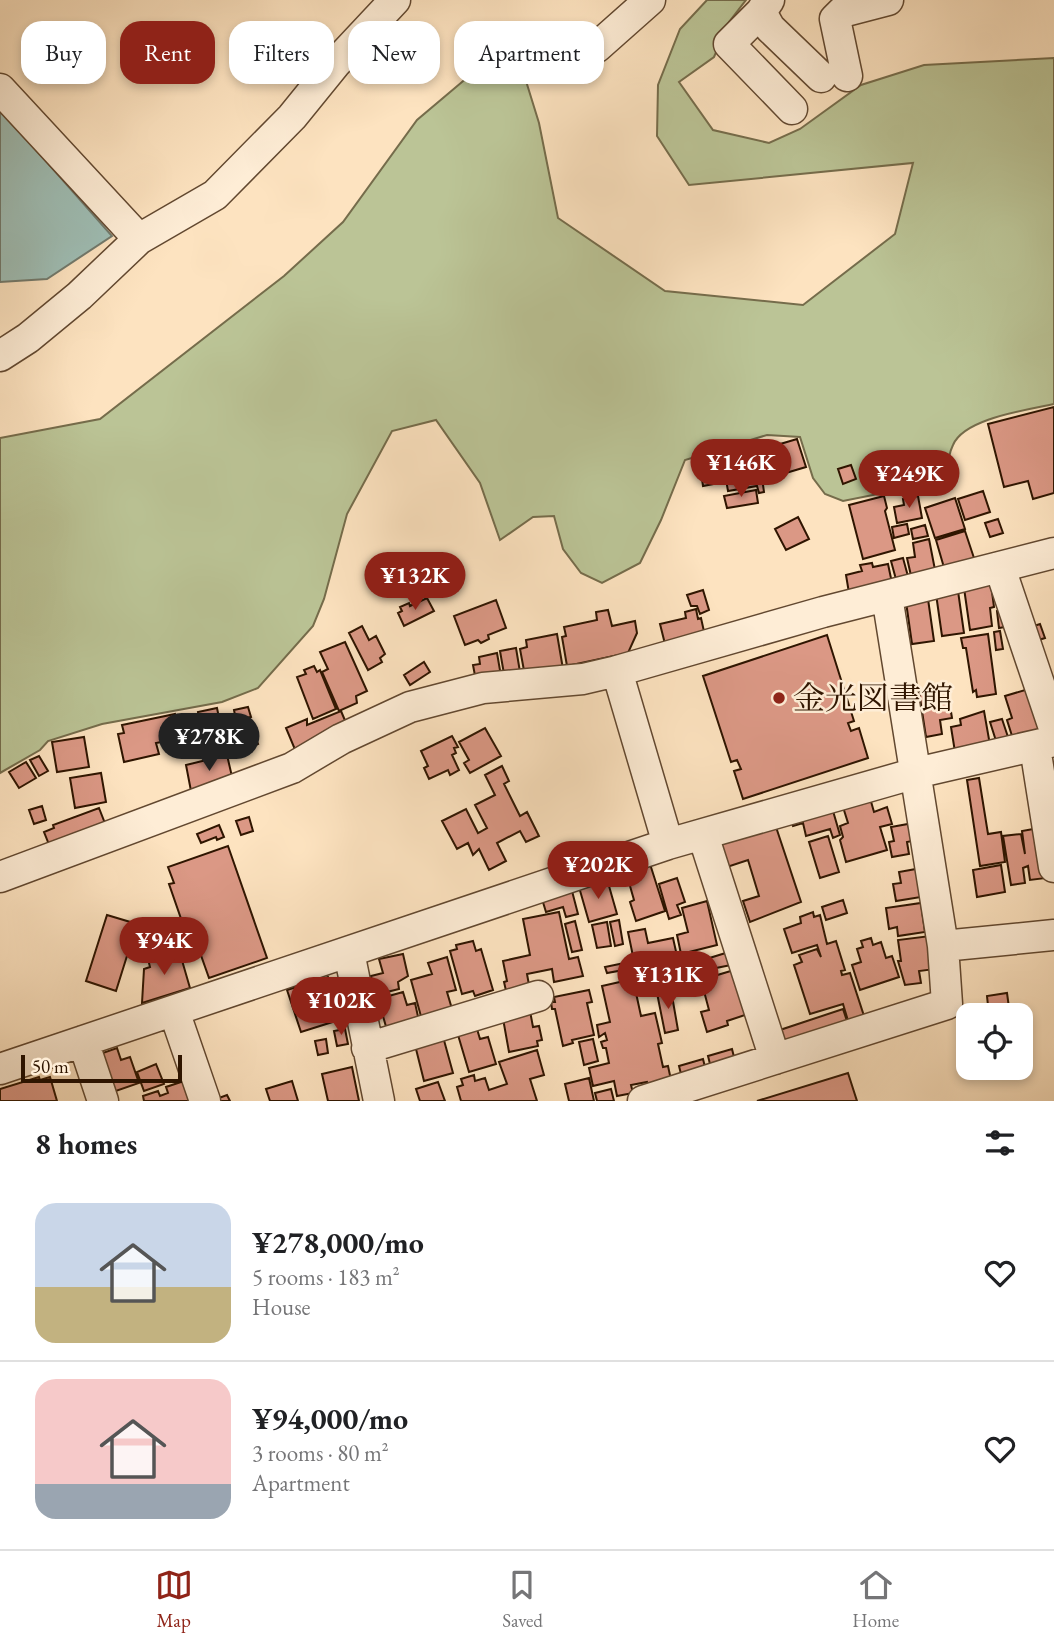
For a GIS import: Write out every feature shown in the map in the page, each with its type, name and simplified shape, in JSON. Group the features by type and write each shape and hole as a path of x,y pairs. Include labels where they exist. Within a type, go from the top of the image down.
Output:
{"street":[{"path":"0,356 28,338 79,296 139,239 215,195 292,117 335,64 395,0"},
{"path":"604,41 650,0"},
{"path":"765,6 770,28 834,77 835,19 842,12 888,0"},
{"path":"765,6 729,44 792,109"},
{"path":"0,89 139,239"},
{"path":"0,877 292,768 341,739 410,707 483,688 583,678 617,671 711,643 1054,554"},
{"path":"1000,568 1047,739 1054,867"},
{"path":"643,1101 947,1004 943,946 887,596"},
{"path":"617,671 668,844"},
{"path":"0,1069 668,844 916,773 1047,739"},
{"path":"703,835 775,1059"},
{"path":"943,946 1054,935"},
{"path":"349,952 379,1101"},
{"path":"367,1048 538,996"},
{"path":"174,1011 205,1101"},
{"path":"83,1041 103,1101"}],"green space":[{"path":"707,0 746,0 729,22 714,57 679,82 713,130 769,143 800,129 861,85 924,65 1054,58 1054,404 1014,412 970,428 959,436 951,450 948,483 925,493 888,492 843,501 825,494 813,478 800,437 767,435 685,460 640,563 602,583 581,573 563,549 554,516 533,517 500,540 480,483 436,420 392,431 347,514 324,599 313,626 258,688 222,702 102,724 48,741 40,750 0,773 0,438 100,419 284,276 343,222 417,120 460,84 527,84 539,123 558,218 665,291 803,305 895,234 913,163 689,185 657,136 658,85 680,29"}],"water":[{"path":"0,109 112,236 47,279 0,282"}],"building":[{"path":"1054,407 1054,493 1033,499 1028,481 1004,487 988,424"},
{"path":"797,439 806,467 779,475 770,447"},
{"path":"759,456 764,492 759,493 757,486 728,491 723,462"},
{"path":"851,465 856,479 843,484 838,469"},
{"path":"712,470 714,484 703,486 701,472"},
{"path":"756,490 758,503 727,508 724,496"},
{"path":"983,491 990,512 965,520 958,499"},
{"path":"884,496 895,550 863,559 849,505"},
{"path":"918,496 922,518 897,523 894,507 904,505 903,499"},
{"path":"955,498 965,529 935,538 925,508"},
{"path":"798,517 809,539 786,550 775,529"},
{"path":"998,519 1003,533 990,537 985,523"},
{"path":"907,524 909,534 894,538 892,527"},
{"path":"925,525 928,536 913,539 911,529"},
{"path":"965,531 975,561 945,571 936,540"},
{"path":"929,539 936,575 912,580 907,558 915,557 913,543"},
{"path":"903,558 909,580 897,583 891,561"},
{"path":"872,563 873,567 888,564 892,583 849,593 846,575 862,571 860,565"},
{"path":"991,584 994,607 990,608 992,626 970,630 964,588"},
{"path":"703,590 709,610 700,614 697,606 691,606 687,595"},
{"path":"958,591 964,633 942,636 936,594"},
{"path":"427,598 434,611 404,626 398,613 402,611 400,607 409,603 410,606"},
{"path":"928,599 934,641 912,644 906,602"},
{"path":"496,600 506,628 488,635 489,639 481,643 478,640 465,645 454,616"},
{"path":"696,609 705,636 665,644 660,624 686,618 685,612"},
{"path":"608,610 612,626 635,621 637,633 628,653 567,666 562,637 566,636 564,627 597,620 596,612"},
{"path":"1003,610 1005,627 999,628 997,611"},
{"path":"1040,624 1045,638 1032,642 1028,628"},
{"path":"362,626 369,640 376,636 385,654 380,658 382,662 368,670 349,633"},
{"path":"1000,631 1003,649 996,650 994,632"},
{"path":"557,634 563,669 525,676 520,649 527,647 526,640"},
{"path":"988,634 996,694 977,697 976,690 973,692 966,648 963,648 961,638"},
{"name":"金光図書館","path":"827,635 854,721 848,723 851,731 859,728 868,758 743,799 734,771 741,769 737,760 731,762 703,676"},
{"path":"345,642 367,691 356,696 357,703 339,711 322,672 328,669 320,652"},
{"path":"516,648 520,672 504,674 500,651"},
{"path":"497,653 501,676 476,681 473,665 480,664 479,657"},
{"path":"424,662 430,672 410,685 404,675"},
{"path":"314,666 317,672 320,670 336,709 313,719 297,677 306,674 304,670"},
{"path":"947,687 952,718 940,720 942,734 926,737 919,692"},
{"path":"1032,688 1045,729 1013,739 1007,720 1012,718 1005,696"},
{"path":"248,707 251,717 236,720 234,710"},
{"path":"217,708 225,747 187,756 180,723 199,719 198,712"},
{"path":"341,711 349,730 296,752 286,728 307,719 307,725"},
{"path":"984,711 990,745 955,752 951,727 961,725 960,719"},
{"path":"175,714 181,743 168,746 167,741 156,743 159,754 124,762 118,734 124,733 122,725"},
{"path":"1002,719 1009,740 997,744 990,722"},
{"path":"248,720 258,744 241,751 231,728"},
{"path":"485,728 501,756 470,773 464,763 469,760 459,742"},
{"path":"452,736 458,747 454,748 456,753 452,755 459,770 450,775 448,770 429,779 424,768 428,766 421,751"},
{"path":"84,737 89,767 57,772 52,742"},
{"path":"227,755 233,781 191,791 186,765"},
{"path":"39,756 48,771 39,776 30,760"},
{"path":"26,762 36,778 19,788 9,772"},
{"path":"502,766 509,781 504,784 520,816 527,812 539,836 526,842 520,831 497,843 506,861 489,870 479,849 473,855 468,843 457,849 442,821 466,809 478,833 487,828 475,805 495,795 485,775"},
{"path":"101,773 106,802 75,808 70,778"},
{"path":"979,778 988,834 1001,832 1005,862 980,866 967,780"},
{"path":"870,798 874,812 887,807 892,824 880,827 887,850 846,862 840,840 843,837 840,826 848,823 843,807"},
{"path":"42,806 46,820 34,824 29,810"},
{"path":"99,808 106,826 50,847 44,832 54,828 53,825"},
{"path":"833,811 840,835 833,838 830,829 806,836 803,823 793,826 791,820"},
{"path":"249,817 253,831 241,835 236,821"},
{"path":"774,821 801,902 750,922 743,901 759,896 748,860 727,867 718,840"},
{"path":"908,824 912,841 907,842 909,854 892,857 889,842 894,841 891,827"},
{"path":"219,825 224,837 201,843 197,834"},
{"path":"1039,828 1046,878 1030,880 1028,866 1023,868 1025,883 1011,885 1003,836 1021,834 1025,854 1022,831"},
{"path":"828,836 839,872 820,878 809,842"},
{"path":"228,846 267,958 209,978 192,930 186,933 169,884 174,883 168,867"},
{"path":"650,864 665,911 636,921 630,902 634,900 626,872"},
{"path":"1001,865 1005,892 977,897 973,870"},
{"path":"916,869 921,897 896,901 893,884 901,883 899,872"},
{"path":"677,878 685,902 677,905 681,915 669,919 659,884"},
{"path":"607,879 617,914 589,922 579,887"},
{"path":"572,891 578,914 566,917 563,907 546,912 542,899"},
{"path":"843,900 847,913 826,920 822,907"},
{"path":"707,901 717,945 681,954 677,935 688,932 682,908"},
{"path":"921,903 925,932 898,936 897,927 889,929 886,908"},
{"path":"559,912 569,959 578,957 583,976 554,982 552,969 527,974 529,985 507,995 503,961 530,955 523,919"},
{"path":"813,912 814,917 820,915 827,944 836,941 845,970 841,971 842,975 850,973 865,1019 849,1024 843,1004 810,1014 794,965 802,962 799,955 817,949 821,957 817,945 792,953 784,929 801,923 800,917"},
{"path":"107,915 137,924 116,991 86,981"},
{"path":"619,920 623,944 615,946 610,922"},
{"path":"575,921 582,950 572,952 565,924"},
{"path":"607,922 611,946 597,948 592,925"},
{"path":"645,929 648,943 673,938 677,956 667,958 667,962 607,973 605,967 634,961 628,932"},
{"path":"930,936 935,969 919,971 921,983 905,985 898,961 901,961 898,940"},
{"path":"871,938 873,945 881,942 886,958 892,956 899,977 860,990 852,965 861,962 857,949 863,947 861,941"},
{"path":"473,941 476,951 481,949 493,990 475,996 473,991 462,994 450,951 457,949 456,945"},
{"path":"179,950 190,988 142,1003 144,969 150,967 148,959"},
{"path":"732,951 736,964 706,970 703,960"},
{"path":"403,954 408,976 398,982 399,989 375,995 371,976 383,973 379,959"},
{"path":"447,957 456,990 447,992 452,1009 422,1020 411,980 432,974 428,963"},
{"path":"701,960 706,977 674,986 669,969"},
{"path":"666,970 669,987 641,993 638,976"},
{"path":"734,970 754,1012 727,1021 728,1025 707,1032 701,1012 709,1010 701,980"},
{"path":"328,977 342,1019 301,1032 287,990"},
{"path":"633,979 641,1016 655,1013 662,1043 658,1044 663,1067 668,1066 671,1080 648,1085 647,1082 631,1085 633,1093 617,1096 614,1081 593,1086 589,1068 609,1063 606,1048 603,1048 601,1042 607,1040 605,1033 599,1037 597,1025 610,1022 602,986"},
{"path":"589,990 592,1002 587,1003 594,1035 572,1040 573,1043 563,1046 551,1002 555,1002 554,997"},
{"path":"671,990 678,1030 665,1033 657,993"},
{"path":"403,992 407,1005 415,1003 419,1021 387,1030 378,999"},
{"path":"1007,993 1008,1003 988,1003 987,996"},
{"path":"843,1009 847,1021 781,1043 777,1031"},
{"path":"530,1011 533,1027 539,1026 542,1040 537,1041 538,1046 509,1052 502,1013"},
{"path":"345,1029 348,1044 337,1046 334,1031"},
{"path":"477,1029 480,1039 488,1037 496,1064 469,1072 458,1035"},
{"path":"442,1033 453,1073 424,1081 414,1041"},
{"path":"326,1039 328,1053 318,1055 315,1041"},
{"path":"593,1039 598,1061 584,1065 579,1042"},
{"path":"117,1048 121,1060 130,1057 139,1083 110,1093 97,1055"},
{"path":"732,1049 735,1061 711,1068 708,1056"},
{"path":"537,1050 544,1075 530,1079 537,1101 461,1101 457,1087 463,1085 461,1079 474,1075 475,1081 485,1078 489,1090 507,1084 499,1062"},
{"path":"703,1059 706,1071 682,1078 679,1066"},
{"path":"156,1064 164,1084 144,1091 137,1072"},
{"path":"352,1067 359,1101 328,1101 322,1074"},
{"path":"848,1073 857,1101 757,1101"},
{"path":"39,1077 40,1080 50,1077 57,1101 0,1101 0,1089"},
{"path":"589,1078 594,1101 569,1101 565,1084"},
{"path":"187,1080 194,1101 144,1101 143,1096 158,1091 160,1096 168,1093 166,1087"},
{"path":"292,1081 298,1101 270,1101 266,1089"},
{"path":"438,1082 445,1101 420,1101 416,1089"},
{"path":"611,1089 614,1101 597,1101 595,1093"},
{"path":"227,1095 230,1101 211,1101"}],"place":[{"name":"金光図書館","path":"779,698"}]}
